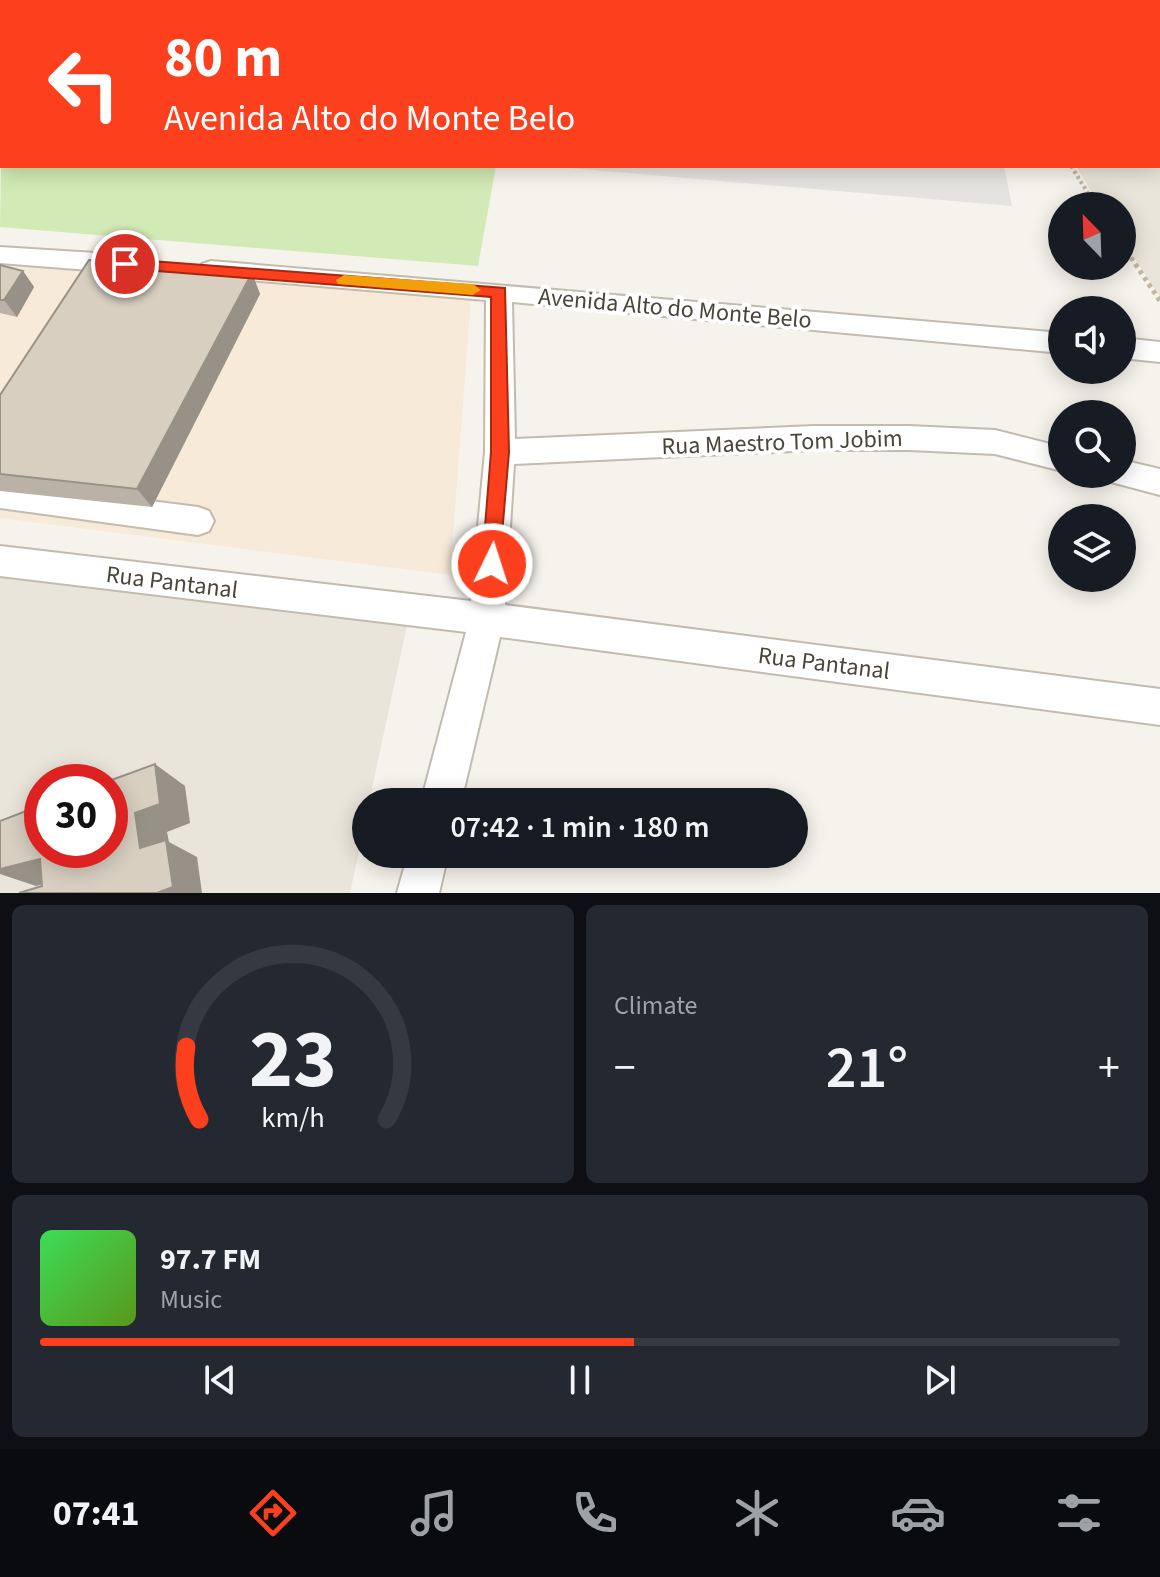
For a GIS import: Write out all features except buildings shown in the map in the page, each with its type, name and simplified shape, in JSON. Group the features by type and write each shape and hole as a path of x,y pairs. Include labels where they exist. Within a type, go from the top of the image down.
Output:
{"street":[{"path":"0,255 156,266"},
{"name":"Avenida Alto do Monte Belo","path":"187,269 499,292 1048,342"},
{"path":"445,788 487,619 500,452 499,292"},
{"path":"1136,349 1160,352"},
{"name":"Rua Maestro Tom Jobim","path":"500,452 814,438 909,438 995,442 1048,455"},
{"path":"1136,476 1160,482"},
{"path":"0,495 198,521"},
{"name":"Rua Pantanal","path":"0,561 487,619 1160,707"},
{"path":"418,893 424,868"}],"path":[{"path":"1072,168 1087,192"},
{"path":"1136,265 1160,301"}],"shaded area":[{"path":"570,168 1004,168 1012,206"},
{"path":"1077,168 1160,168 1160,297 1136,260 1136,192 1092,192"},
{"path":"0,264 471,299 450,575 0,518"},
{"path":"0,572 408,621 372,788 352,788 352,868 355,868 350,893 0,893"}],"green space":[{"path":"1,168 496,168 478,266 0,227"}],"slow traffic":[{"path":"344,280 473,290"}],"route":[{"path":"125,264 499,292 500,452 492,564"}]}
